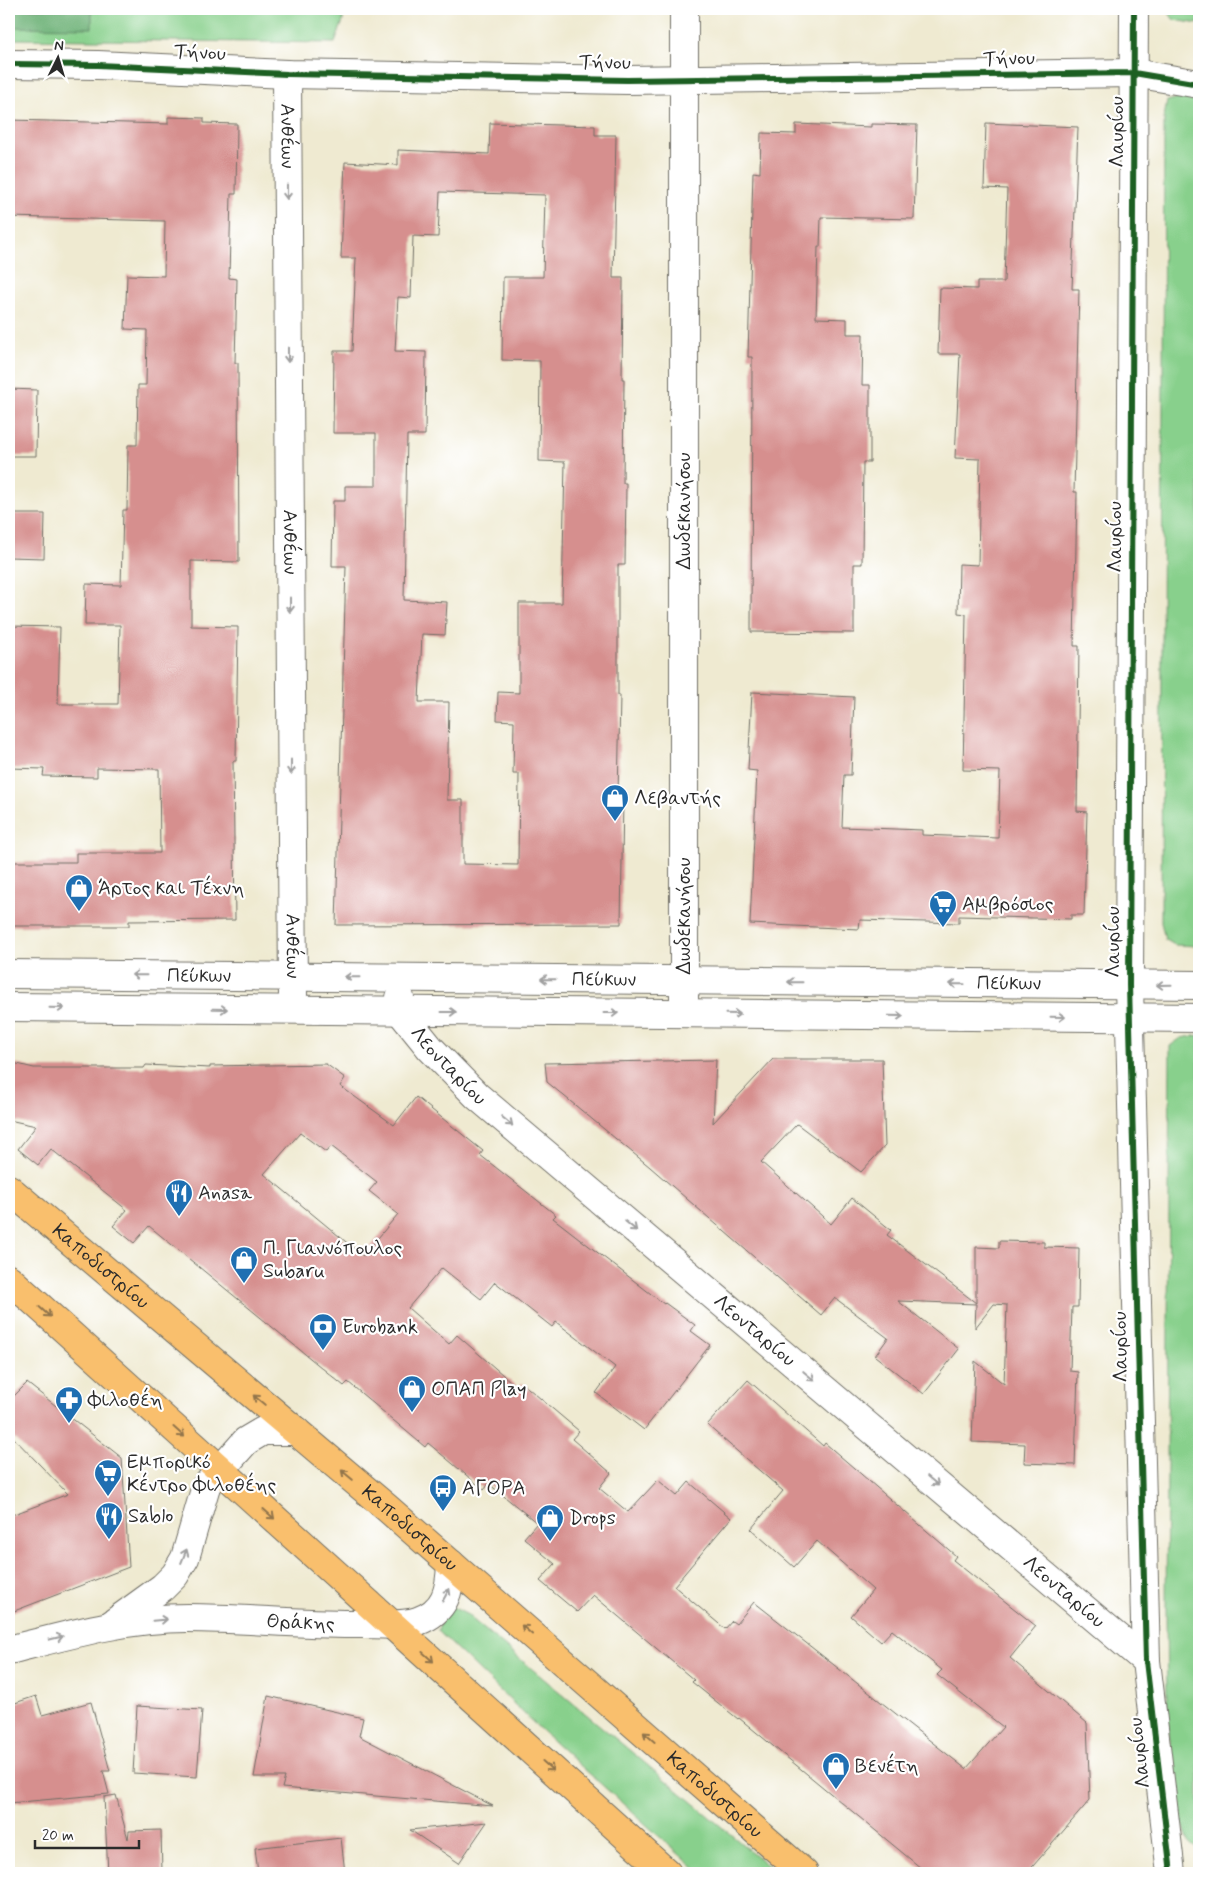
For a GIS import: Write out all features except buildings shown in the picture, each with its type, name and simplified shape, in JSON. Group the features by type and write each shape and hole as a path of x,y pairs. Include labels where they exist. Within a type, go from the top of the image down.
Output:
{"main road":[{"name":"Καποδιστρίου","path":"9,1189 296,1431 804,1873"},
{"path":"9,1279 391,1624 655,1870"}],"street":[{"name":"Δωδεκανήσου","path":"684,9 684,1014"},
{"name":"Λαυρίου","path":"1134,9 1128,986 1146,1661 1171,1873"},
{"name":"Τήνου","path":"9,64 98,65 287,74 684,80 1134,73 1199,84"},
{"name":"Ανθέων","path":"287,74 292,976 294,1010"},
{"name":"Πεύκων","path":"9,974 1128,986 1199,984"},
{"name":"Λεονταρίου","path":"400,978 400,1011 430,1048 477,1096 1146,1661"},
{"name":"Πεύκων","path":"9,1007 1199,1018"},
{"name":"Θράκης","path":"112,1624 163,1588 175,1575 185,1558 206,1486 220,1470 253,1436 263,1431 296,1431"},
{"name":"Θράκης","path":"9,1650 112,1624 186,1618 315,1625 391,1624 418,1621 438,1609 450,1588 450,1564"}],"green space":[{"path":"9,9 343,9 343,21 335,43 9,39"},
{"path":"9,9 92,9 92,28 9,27"},
{"path":"1166,9 1199,9 1199,24 1174,20"},
{"path":"1182,97 1199,101 1199,946 1175,945 1165,940 1161,922 1164,117 1167,101"},
{"path":"1199,1035 1199,1850 1190,1844 1178,1812 1167,1716 1166,1609 1170,1046 1181,1038"},
{"path":"452,1607 466,1614 777,1873 700,1873 543,1732 438,1631 443,1613"}],"cycle path":[{"path":"1134,9 1129,985 1146,1661 1171,1873"},
{"path":"9,64 98,65 287,74 627,80 1134,73 1199,84"}],"place":[{"name":"Λεβαντής","path":"615,822"},
{"name":"Άρτος και Τέχνη","path":"79,912"},
{"name":"Αμβρόσιος","path":"943,928"},
{"name":"Anasa","path":"179,1217"},
{"name":"Π. Γιαννόπουλος Subaru","path":"244,1284"},
{"name":"Eurobank","path":"323,1351"},
{"name":"ΟΠΑΠ Play","path":"412,1413"},
{"name":"Φιλοθέη","path":"69,1424"},
{"name":"Εμπορικό Κέντρο Φιλοθέης","path":"108,1497"},
{"name":"ΑΓΟΡΑ","path":"443,1512"},
{"name":"Sablo","path":"109,1540"},
{"name":"Drops","path":"550,1542"},
{"name":"Βενέτη","path":"836,1790"}]}
